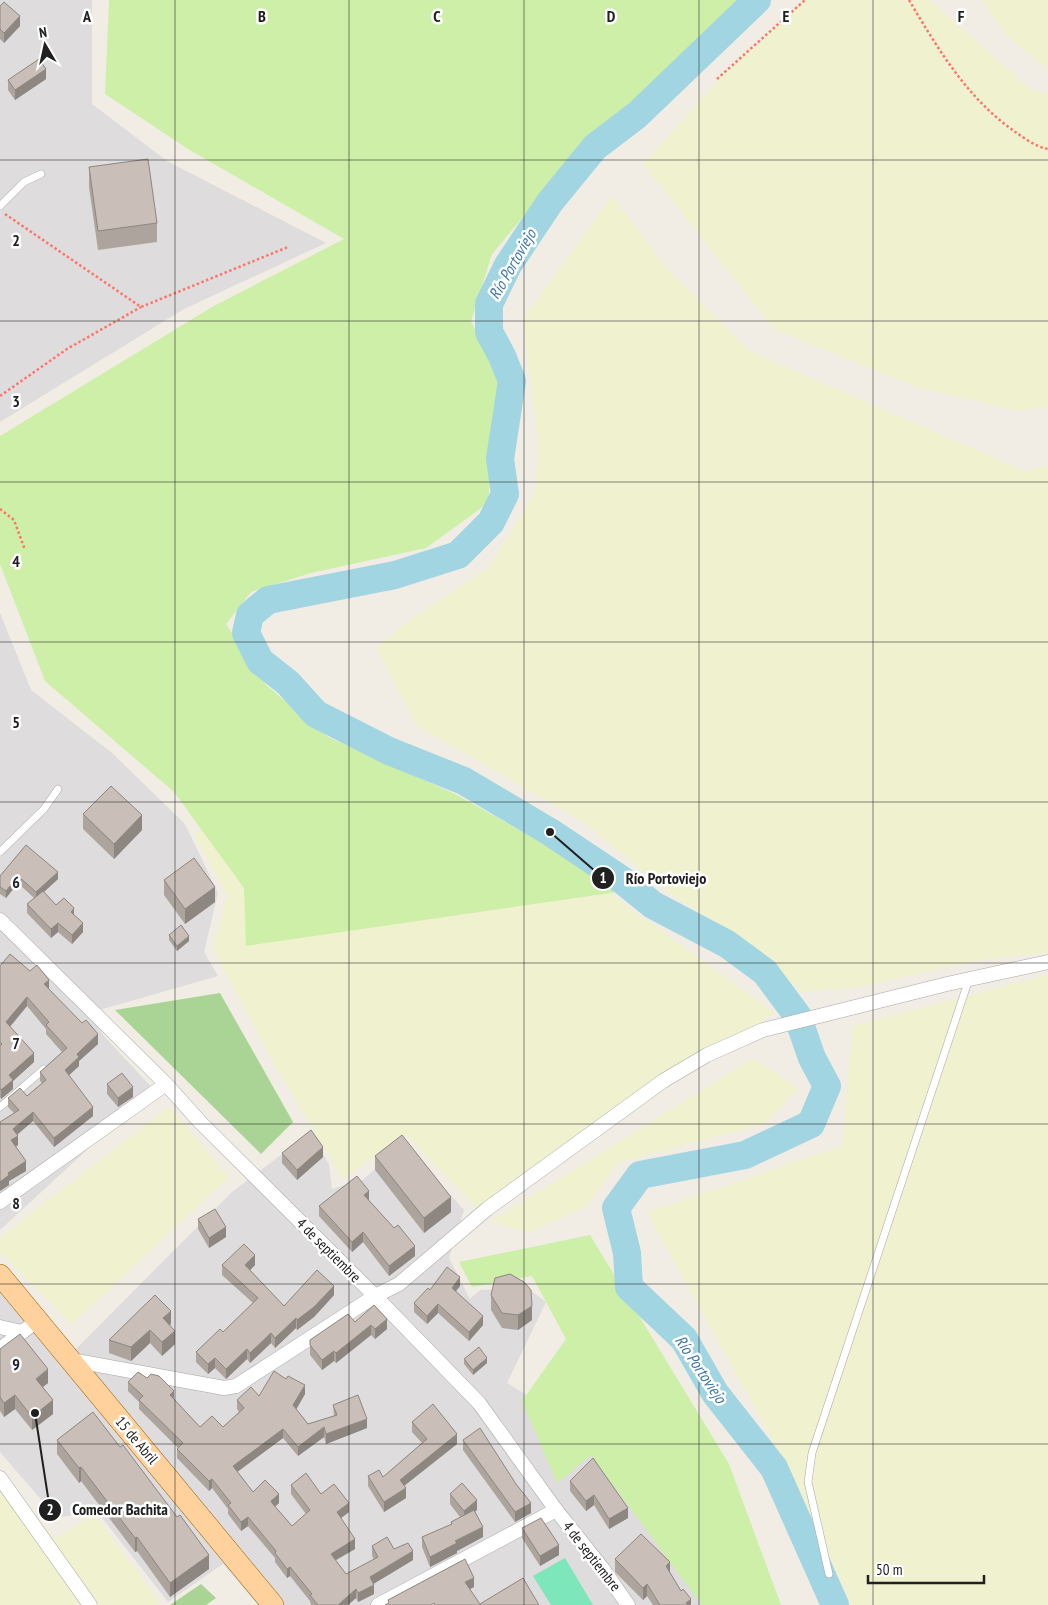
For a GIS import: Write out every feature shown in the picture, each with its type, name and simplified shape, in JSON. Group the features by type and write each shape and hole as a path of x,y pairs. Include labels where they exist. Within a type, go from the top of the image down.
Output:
{"main road":[{"name":"15 de Abril","path":"0,1275 30,1326 71,1360 273,1605"}],"street":[{"name":"4 de septiembre","path":"0,920 166,1084 200,1122 375,1296 479,1403 556,1510 603,1568 628,1605"},
{"path":"71,1360 224,1388 236,1386 375,1296 399,1284 487,1210 662,1081 707,1055 763,1030 830,1015 969,978 1048,962"},
{"path":"0,1202 166,1084"},
{"path":"0,1328 30,1326"},
{"path":"0,1349 30,1326"},
{"path":"0,1478 90,1605"},
{"path":"378,1605 556,1510"}],"lane":[{"path":"0,206 24,182 41,174"},
{"path":"0,852 44,810 58,789"},
{"path":"829,1574 808,1482 812,1453 969,978"},
{"path":"0,1107 44,1070"}],"path":[{"path":"717,79 806,0"},
{"path":"909,0 939,52 987,111 1023,138 1048,149"},
{"path":"0,210 141,307"},
{"path":"0,396 66,349 141,307 288,247"},
{"path":"0,509 14,520 25,550"}],"shaded area":[{"path":"0,0 92,0 92,104 167,161 326,243 184,309 0,422"},
{"path":"0,613 31,690 112,753 185,824 218,893 204,952 218,976 89,1013 104,1036 153,1089 0,1230"},
{"path":"310,1133 329,1164 332,1189 362,1180 404,1145 464,1210 449,1258 470,1299 480,1290 527,1288 546,1302 507,1383 609,1446 728,1605 258,1605 223,1564 168,1602 96,1510 57,1518 0,1452 0,1263 75,1350 232,1192"}],"green space":[{"path":"109,0 738,0 666,72 591,136 492,254 471,321 499,381 488,503 426,548 311,573 251,592 226,624 266,685 328,737 455,794 537,840 617,892 246,946 244,888 174,792 45,681 0,564 0,436 212,307 344,239 188,149 105,94"},
{"path":"805,0 929,0 1032,90 1048,94 1048,407 1019,411 916,387 774,329 643,164 728,69"},
{"path":"981,0 1048,0 1048,70 1007,36"},
{"path":"612,196 666,267 750,351 1025,471 1048,465 1048,953 985,959 859,987 801,992 755,947 671,895 585,823 417,726 376,648 409,621 489,567 536,491 538,442 523,319"},
{"path":"300,759 583,874 775,1013 477,1208 405,1135 343,1179 273,1062 218,958 214,944 227,896 194,834"},
{"path":"1048,975 1048,1605 852,1605 790,1472 647,1212 842,1146 853,1026"},
{"path":"220,993 293,1122 261,1154 115,1010"},
{"path":"753,1058 798,1088 765,1124 618,1163 586,1207 530,1232 490,1222"},
{"path":"169,1107 229,1177 72,1324 0,1253 0,1237"},
{"path":"590,1235 729,1464 781,1605 702,1605 591,1455 557,1483 522,1401 566,1339 532,1276 472,1287 459,1262"},
{"path":"0,1478 55,1539 94,1514 160,1603 158,1605 0,1605"},
{"path":"565,1558 593,1605 551,1605 533,1576"},
{"path":"201,1584 216,1598 206,1605 170,1605"}],"building":[{"path":"4,2 20,16 4,33 0,29 0,6"},
{"path":"39,59 46,69 15,90 8,80"},
{"path":"148,159 157,223 98,231 89,167"},
{"path":"111,786 142,815 114,844 83,814"},
{"path":"26,845 58,872 36,892 18,876 6,891 0,887 0,876"},
{"path":"194,858 215,887 185,909 164,880"},
{"path":"43,891 56,905 64,898 74,908 71,912 83,923 72,935 58,923 51,929 27,904"},
{"path":"181,925 189,936 177,946 169,935"},
{"path":"10,954 30,971 37,965 49,980 44,984 82,1023 86,1020 98,1034 77,1054 79,1057 65,1070 93,1107 54,1138 33,1112 13,1129 18,1136 11,1140 26,1161 8,1173 9,1175 0,1182 0,1122 19,1110 8,1098 20,1088 27,1096 46,1080 40,1072 67,1048 46,1025 49,1022 27,997 6,1022 34,1053 9,1075 13,1080 1,1090 0,966"},
{"path":"122,1073 133,1087 118,1098 107,1084"},
{"path":"311,1130 323,1147 297,1170 282,1153"},
{"path":"402,1135 451,1197 424,1218 375,1156"},
{"path":"357,1176 369,1191 364,1195 394,1228 398,1225 415,1246 389,1266 363,1232 352,1242 319,1206"},
{"path":"215,1209 226,1227 209,1238 198,1219"},
{"path":"244,1244 255,1255 245,1265 284,1306 317,1270 334,1286 314,1307 297,1320 296,1318 275,1338 271,1333 250,1353 247,1349 226,1369 215,1358 208,1364 196,1352 220,1329 223,1332 258,1298 222,1265"},
{"path":"447,1267 460,1277 452,1288 483,1316 469,1332 438,1304 427,1316 414,1303 428,1288 430,1290"},
{"path":"510,1274 524,1282 531,1290 532,1306 518,1315 502,1313 491,1295 495,1278"},
{"path":"155,1295 171,1311 163,1318 175,1331 162,1342 150,1330 131,1347 109,1340"},
{"path":"374,1305 387,1319 375,1329 371,1325 336,1353 334,1351 322,1360 310,1345 310,1340 348,1314 355,1322"},
{"path":"20,1334 48,1369 36,1379 53,1400 32,1417 15,1395 4,1403 0,1397 0,1349"},
{"path":"479,1347 487,1358 473,1370 464,1359"},
{"path":"274,1371 286,1379 288,1376 305,1385 293,1405 308,1424 337,1415 333,1405 358,1395 367,1419 326,1434 324,1427 298,1447 283,1429 233,1466 253,1492 265,1480 279,1494 271,1501 272,1503 292,1526 310,1510 291,1485 306,1473 321,1494 334,1484 349,1503 337,1512 355,1539 331,1554 346,1574 378,1557 372,1546 387,1537 394,1549 408,1543 413,1551 370,1577 374,1585 358,1593 356,1589 338,1605 318,1605 310,1595 312,1594 290,1567 287,1569 275,1553 276,1551 248,1517 241,1522 228,1505 231,1503 212,1479 209,1481 177,1449 183,1443 139,1400 143,1396 128,1382 138,1372 147,1378 151,1374 159,1376 174,1391 170,1395 200,1427 212,1416 223,1427 244,1408 237,1400 251,1387 259,1396"},
{"path":"433,1404 457,1434 400,1480 406,1488 384,1502 368,1476 379,1470 383,1477 427,1439 412,1422"},
{"path":"93,1412 120,1447 123,1445 177,1517 180,1515 209,1555 170,1583 137,1537 135,1538 81,1467 79,1468 57,1440"},
{"path":"480,1428 516,1484 531,1503 515,1512 463,1440"},
{"path":"593,1458 628,1508 609,1519 594,1495 586,1501 570,1481"},
{"path":"462,1483 477,1500 464,1511 450,1494"},
{"path":"474,1510 483,1527 455,1541 457,1543 430,1557 422,1537 452,1524 451,1522"},
{"path":"541,1518 559,1545 540,1556 522,1528"},
{"path":"641,1534 670,1562 666,1566 681,1591 683,1589 691,1599 686,1603 688,1605 660,1605 647,1584 643,1588 615,1559"},
{"path":"465,1559 474,1578 465,1582 480,1604 523,1578 539,1605 435,1605 434,1603 431,1605 385,1605 389,1603 388,1600"}],"waterway":[{"name":"Río Portoviejo","path":"757,0 637,115 595,147 550,202 508,265 489,304 489,332 502,356 512,381 500,459 505,494 491,522 458,555 395,575 268,600 250,615 246,633 260,661 288,683 316,714 389,751 464,781 550,832 622,880 653,905 727,944 765,972 797,1015 812,1058 827,1086 811,1124 745,1155 640,1175 616,1208 627,1253 629,1287 684,1339 715,1393 774,1468 835,1605"}],"place":[{"name":"Río Portoviejo","path":"550,832"},
{"name":"Comedor Bachita","path":"35,1413"}]}
